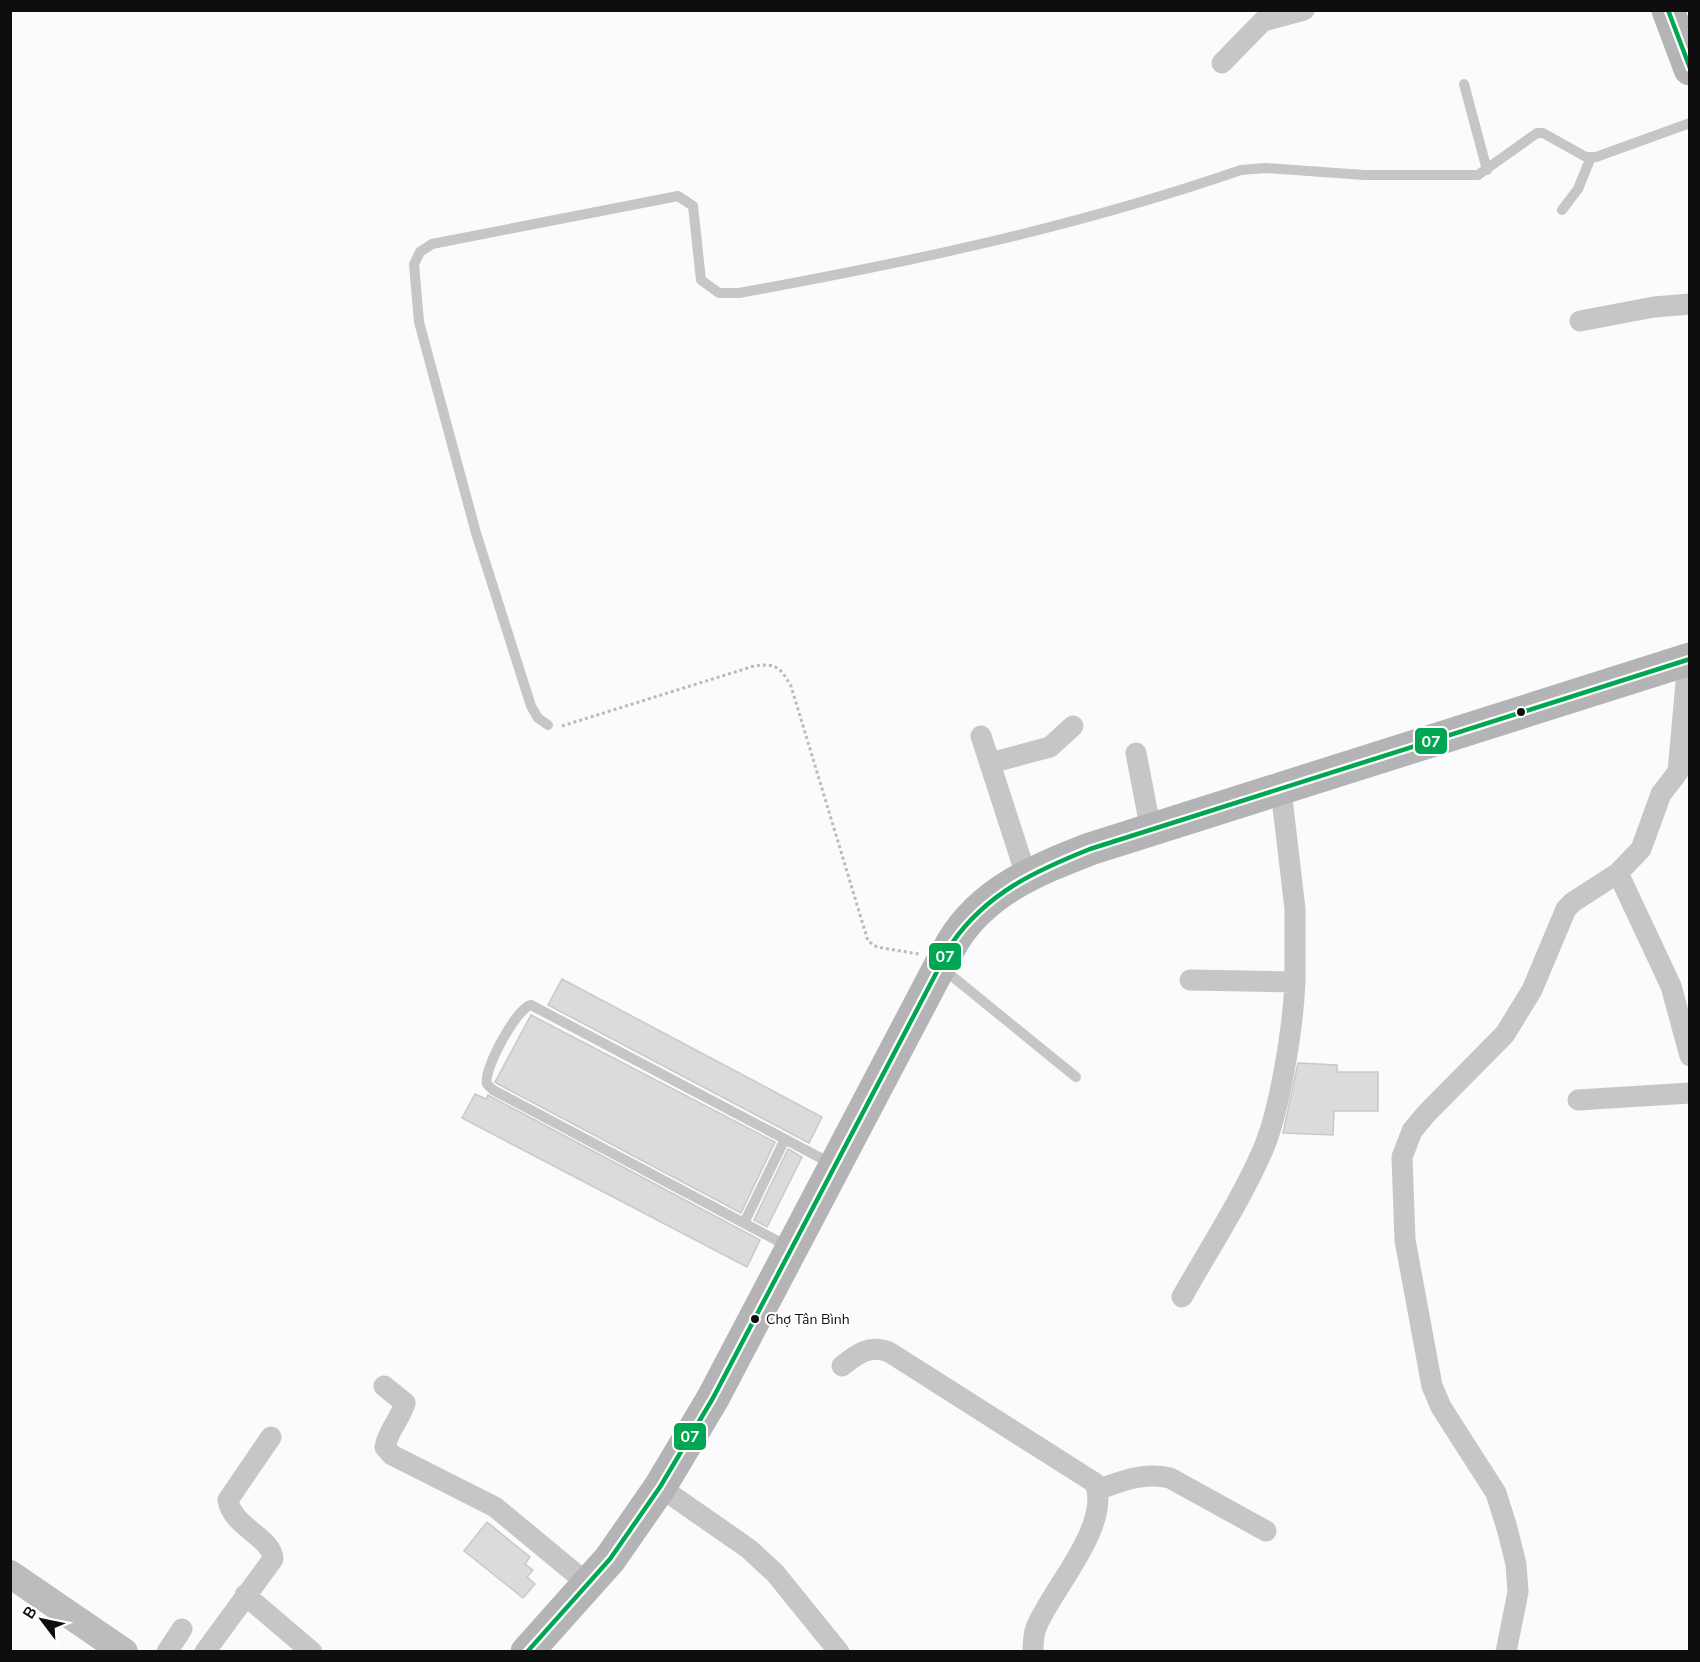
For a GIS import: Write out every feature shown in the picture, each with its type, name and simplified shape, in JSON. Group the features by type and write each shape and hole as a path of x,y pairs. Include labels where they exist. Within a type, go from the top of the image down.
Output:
{"main road":[{"path":"1668,10 1689,64"},
{"path":"527,1652 588,1584 636,1524 660,1487 713,1398 942,962 963,925 984,904 1026,875 1090,849 1689,660"},
{"path":"10,1574 124,1652"}],"street":[{"path":"1222,63 1263,21 1304,10"},
{"path":"1580,321 1654,307 1689,304"},
{"path":"1506,1652 1518,1592 1516,1564 1496,1493 1441,1407 1432,1386 1405,1240 1402,1156 1412,1131 1426,1114 1505,1034 1532,990 1566,909 1618,873 1641,849 1661,794 1678,771 1689,660"},
{"path":"990,763 1050,747 1073,726"},
{"path":"981,736 1026,875"},
{"path":"1136,753 1151,831"},
{"path":"1182,1297 1263,1150 1280,1083 1295,982 1294,909 1281,790"},
{"path":"1618,873 1671,986 1689,1056"},
{"path":"1190,980 1295,982"},
{"path":"1578,1100 1649,1093 1689,1093"},
{"path":"842,1366 869,1350 877,1348 889,1352 1095,1483 1097,1490 1090,1531 1080,1553 1036,1627 1033,1652"},
{"path":"384,1386 405,1403 402,1413 387,1434 385,1447 392,1455 495,1507 588,1584"},
{"path":"205,1652 273,1559 273,1553 230,1510 228,1500 272,1437"},
{"path":"1097,1490 1147,1474 1170,1478 1266,1531"},
{"path":"660,1487 749,1549 775,1573 838,1652"},
{"path":"245,1595 312,1652"},
{"path":"167,1652 182,1629"}],"lane":[{"path":"1464,84 1487,170"},
{"path":"548,725 538,718 531,706 476,533 419,322 414,264 420,252 432,244 678,196 693,206 701,280 719,294 739,293 898,264 988,244 1081,221 1251,169 1423,177 1479,175 1537,133 1543,133 1586,157 1591,157 1689,123"},
{"path":"1562,210 1578,189 1591,157"},
{"path":"942,962 1076,1077"},
{"path":"792,1248 493,1090 487,1084 487,1070 519,1012 531,1005 836,1166"},
{"path":"744,1223 785,1139"}],"path":[{"path":"548,725 565,726 753,666 770,664 783,672 791,686 868,941 877,947 942,962"}],"building":[{"path":"562,979 822,1117 809,1143 548,1005"},
{"path":"531,1015 775,1142 741,1213 495,1082"},
{"path":"1298,1063 1337,1065 1337,1072 1378,1072 1378,1111 1334,1111 1333,1135 1283,1133"},
{"path":"475,1094 486,1099 488,1095 760,1240 747,1267 462,1118"},
{"path":"788,1149 802,1157 767,1227 754,1220"},
{"path":"487,1522 530,1557 525,1564 533,1570 527,1577 535,1584 523,1598 464,1551"}],"transit line":[{"name":"07","path":"1668,10 1690,68"},
{"name":"07","path":"527,1652 610,1559 660,1487 713,1398 952,943 981,910 1031,875 1090,849 1690,659"}],"place":[{"name":"Chợ Tân Bình","path":"755,1319"}]}
